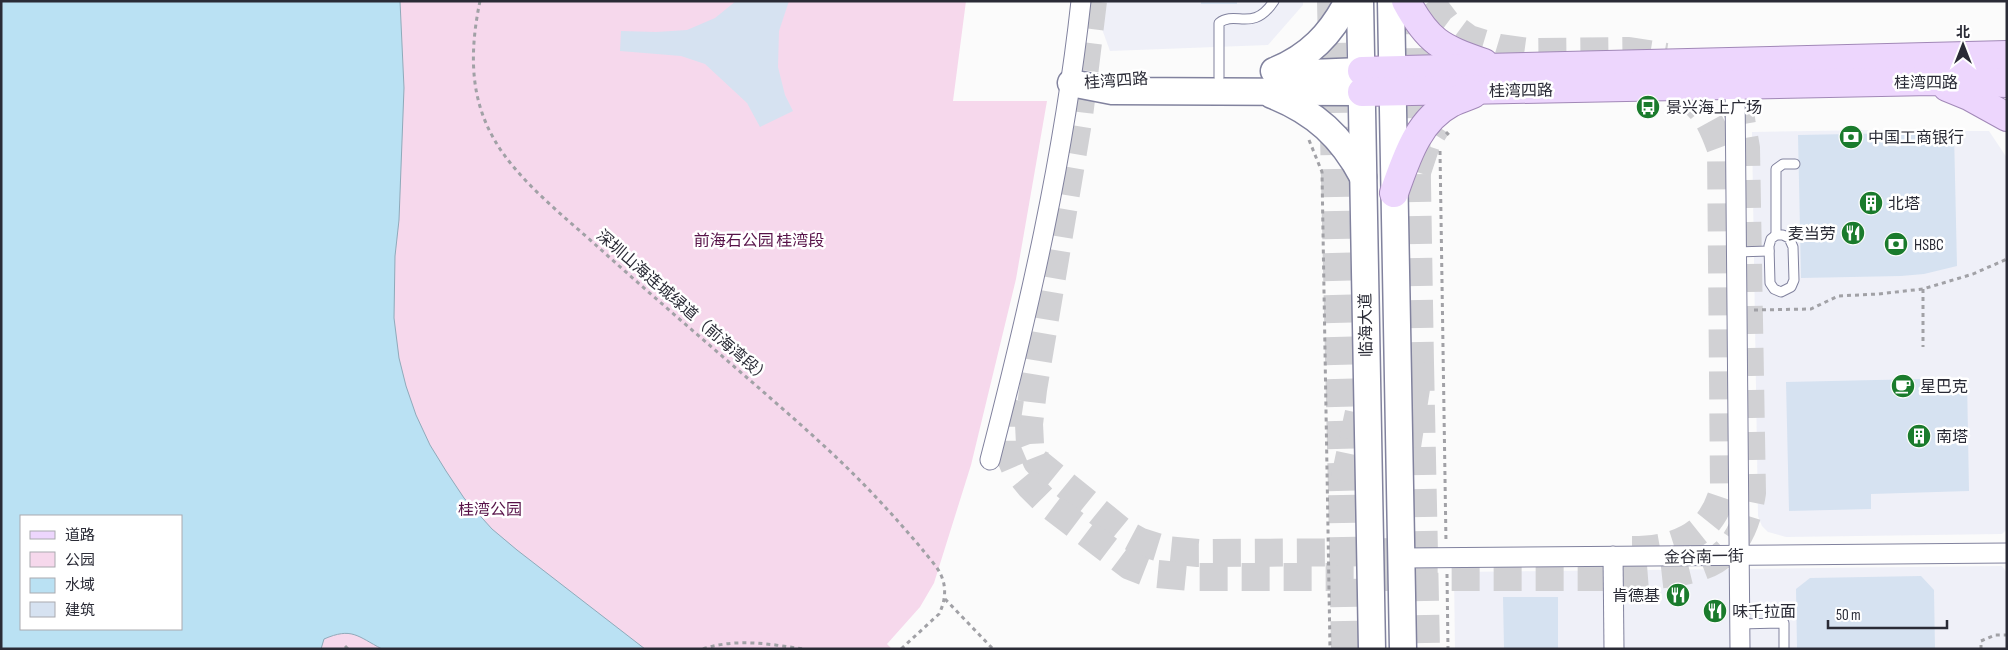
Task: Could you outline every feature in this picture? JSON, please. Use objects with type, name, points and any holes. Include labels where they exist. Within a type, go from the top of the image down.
[{"type":"main road","points":[[1348,1],[1338,21],[1316,45],[1263,83],[1308,111],[1325,126],[1354,159],[1363,177]]},
{"type":"main road","name":"临海大道","points":[[1360,1],[1372,649]]},
{"type":"main road","name":"临海大道","points":[[1391,1],[1403,649]]},
{"type":"main road","points":[[1394,193],[1411,146],[1434,115],[1450,103],[1473,94],[1498,79],[1431,39],[1417,23],[1406,1]]},
{"type":"main road","points":[[1978,55],[2007,42]]},
{"type":"main road","name":"桂湾四路","points":[[1071,84],[1112,91],[1263,83],[1498,79],[2007,55]]},
{"type":"main road","name":"桂湾四路","points":[[1071,84],[1110,77],[1219,77],[1263,83]]},
{"type":"main road","name":"桂湾四路","points":[[1498,79],[1735,86],[1932,81],[2007,83]]},
{"type":"main road","points":[[1932,81],[1969,96],[2007,117]]},
{"type":"street","points":[[990,460],[1023,331],[1053,188],[1071,84],[1081,1]]},
{"type":"street","points":[[1735,86],[1740,649]]},
{"type":"street","name":"金谷南一街","points":[[1402,558],[2007,553]]},
{"type":"street","points":[[1613,556],[1614,649]]},
{"type":"lane","points":[[1219,77],[1219,23],[1224,20],[1258,17],[1274,1]]},
{"type":"lane","points":[[1776,235],[1786,236],[1793,244],[1794,280],[1788,290],[1777,291],[1771,286],[1769,251],[1770,242],[1776,235],[1776,169],[1782,164],[1795,164]]},
{"type":"lane","points":[[1736,252],[1769,251]]},
{"type":"lane","points":[[1740,624],[1784,623],[1784,649]]},
{"type":"path","name":"深圳山海连城绿道（前海湾段）","points":[[480,1],[472,54],[473,76],[484,119],[494,140],[512,165],[567,219],[794,419],[860,480],[936,566],[944,583],[944,599]]},
{"type":"path","points":[[1308,141],[1317,157],[1322,172],[1330,649]]},
{"type":"path","points":[[1440,151],[1448,649]]},
{"type":"path","points":[[1737,311],[1811,309],[1838,296],[1923,289],[1973,274],[2007,259]]},
{"type":"path","points":[[1923,289],[1923,347]]},
{"type":"path","points":[[901,649],[939,614],[944,599],[993,649]]},
{"type":"path","points":[[1981,649],[1981,641],[1995,636],[2007,635]]},
{"type":"path","points":[[703,649],[722,644],[763,643],[803,649]]},
{"type":"path","points":[[722,644],[728,649]]},
{"type":"path","points":[[345,646],[348,649]]},
{"type":"shaded area","points":[[1103,1],[1303,1],[1303,5],[1268,45],[1110,51],[1102,29]]},
{"type":"shaded area","points":[[1942,129],[1943,131],[1989,131],[2007,158],[2007,529],[2002,534],[1786,537],[1768,532],[1762,526],[1758,516],[1752,132]]},
{"type":"shaded area","points":[[2002,566],[2007,573],[2007,649],[1455,649],[1454,572]]},
{"type":"green space","name":"前海石公园 桂湾段","points":[[400,1],[966,1],[953,101],[1047,101],[1016,279],[971,465],[934,583],[920,607],[887,644],[892,649],[321,649],[404,88]]},
{"type":"water","points":[[1,1],[400,1],[404,88],[399,220],[395,256],[394,318],[399,358],[416,415],[430,445],[464,498],[492,529],[645,649],[382,649],[348,633],[324,639],[321,649],[1,649]]},
{"type":"building","points":[[736,1],[789,1],[779,31],[778,67],[785,95],[793,111],[760,127],[747,103],[705,64],[681,56],[620,51],[621,31],[656,32],[687,30],[715,18]]},
{"type":"building","points":[[1201,1],[1237,1],[1237,4],[1201,4]]},
{"type":"building","name":"北塔","points":[[1954,132],[1957,266],[1924,274],[1901,276],[1801,278],[1798,135]]},
{"type":"building","points":[[1967,378],[1969,491],[1871,494],[1871,509],[1789,511],[1786,382]]},
{"type":"building","points":[[1921,576],[1934,590],[1935,649],[1797,649],[1796,589],[1810,578]]},
{"type":"building","points":[[1503,597],[1558,597],[1558,649],[1504,649]]},
{"type":"tunnel","points":[[1093,1],[1079,116],[1033,390],[1029,424],[1030,444],[1037,462],[1124,533],[1141,542],[1167,550],[1198,553],[1424,552]]},
{"type":"tunnel","points":[[1331,1],[1342,492]]},
{"type":"tunnel","points":[[1430,1],[1446,22],[1469,39],[1499,48],[1529,52],[1629,51],[1666,57]]},
{"type":"tunnel","points":[[1406,453],[1420,363],[1414,2]]},
{"type":"tunnel","points":[[1632,550],[1664,547],[1678,543],[1691,536],[1702,528],[1711,517],[1719,503],[1724,487],[1721,149],[1711,124],[1699,107],[1691,100],[1658,84]]},
{"type":"tunnel","points":[[1010,399],[1006,425],[1006,447],[1015,468],[1048,504],[1130,566],[1148,573],[1189,577],[1632,577],[1677,572],[1712,562],[1726,552],[1737,537],[1746,518],[1752,493],[1746,148],[1741,119],[1734,105]]},
{"type":"tunnel","points":[[1417,172],[1427,142],[1437,126]]},
{"type":"tunnel","points":[[1420,363],[1426,649]]},
{"type":"tunnel","points":[[1345,649],[1342,492],[1360,407]]},
{"type":"place","name":"景兴海上广场","points":[[1648,107]]},
{"type":"place","name":"中国工商银行","points":[[1851,137]]},
{"type":"place","name":"北塔","points":[[1871,203]]},
{"type":"place","name":"麦当劳","points":[[1853,233]]},
{"type":"place","name":"HSBC","points":[[1896,244]]},
{"type":"place","name":"星巴克","points":[[1903,386]]},
{"type":"place","name":"南塔","points":[[1919,436]]},
{"type":"place","name":"肯德基","points":[[1678,595]]},
{"type":"place","name":"味千拉面","points":[[1715,611]]},
{"type":"park label","name":"桂湾公园","points":[[490,509]]}]
